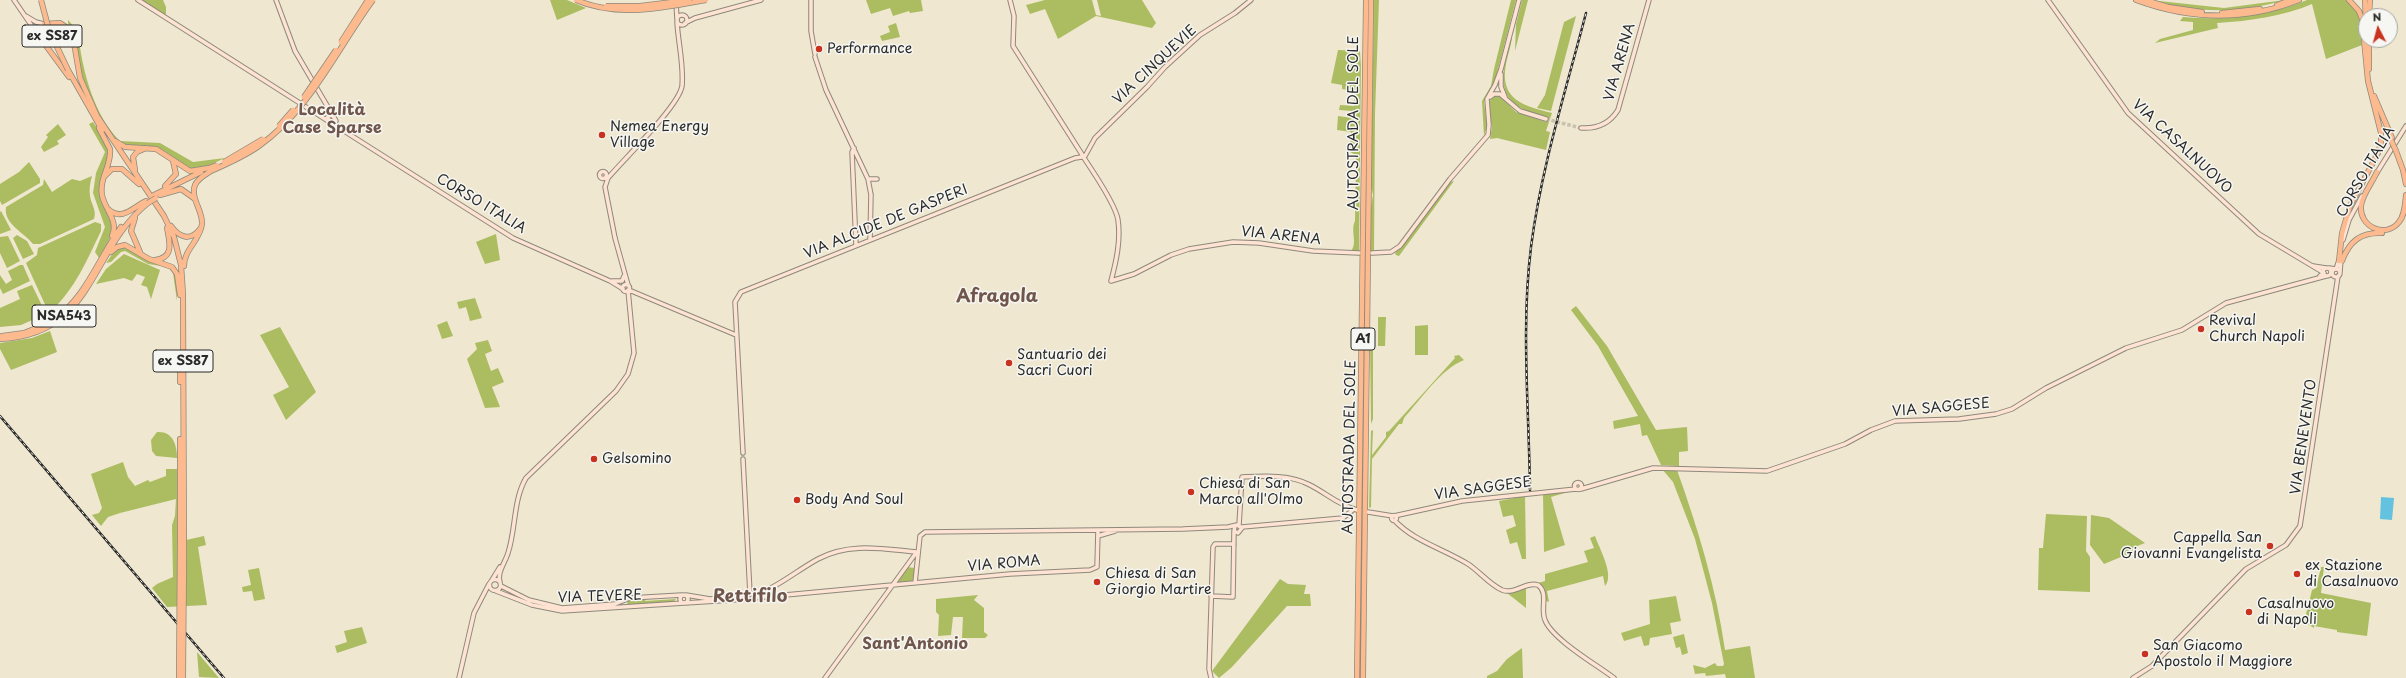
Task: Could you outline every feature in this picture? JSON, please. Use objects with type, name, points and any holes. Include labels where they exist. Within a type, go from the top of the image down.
[{"type":"highway","name":"ex SS87","points":[[41,0],[49,30],[68,70],[86,103],[140,184]]},
{"type":"highway","name":"NSA543","points":[[210,170],[257,144],[288,117],[304,96],[368,0]]},
{"type":"highway","name":"NSA543","points":[[0,339],[35,333],[60,319],[87,290],[103,260],[106,251],[124,223],[147,202],[259,146],[290,119],[312,92],[373,0]]},
{"type":"highway","points":[[576,0],[596,7],[637,10],[706,0]]},
{"type":"highway","points":[[581,0],[593,4],[611,6],[640,6],[689,0]]},
{"type":"highway","name":"AUTOSTRADA DEL SOLE","points":[[1357,678],[1366,22],[1365,0]]},
{"type":"highway","name":"AUTOSTRADA DEL SOLE","points":[[1363,678],[1372,0]]},
{"type":"highway","points":[[2136,0],[2168,10],[2206,16],[2252,14],[2287,2],[2304,0]]},
{"type":"highway","points":[[2145,0],[2181,10],[2216,13],[2252,10],[2299,0]]},
{"type":"highway","points":[[2340,261],[2342,233],[2350,206],[2378,153],[2381,144],[2381,133],[2367,72],[2362,19],[2356,6],[2349,0]]},
{"type":"highway","points":[[44,24],[60,23],[72,31],[80,78],[110,149],[110,159],[102,180],[102,194],[115,228],[106,251]]},
{"type":"highway","points":[[36,32],[86,103]]},
{"type":"highway","points":[[2367,48],[2367,72]]},
{"type":"highway","points":[[2368,48],[2369,72],[2373,91],[2392,139]]},
{"type":"highway","points":[[2372,96],[2406,170]]},
{"type":"highway","name":"ex SS87","points":[[95,116],[140,184],[164,216],[178,248],[183,289],[183,678]]},
{"type":"highway","points":[[105,130],[120,145],[151,147],[161,151],[190,171],[210,170]]},
{"type":"highway","points":[[151,147],[141,149],[133,157],[133,166],[140,184],[167,228],[176,253],[180,295],[182,549]]},
{"type":"highway","points":[[2397,150],[2404,170],[2406,184]]},
{"type":"highway","points":[[157,196],[174,179],[176,169],[172,159]]},
{"type":"highway","points":[[102,180],[109,171],[117,168],[126,172],[140,184]]},
{"type":"highway","points":[[183,289],[185,254],[198,237],[201,228],[201,216],[196,200],[196,184],[210,170]]},
{"type":"highway","points":[[2377,172],[2361,206],[2362,217],[2370,226],[2384,230],[2397,224],[2402,218],[2406,195]]},
{"type":"highway","points":[[157,196],[182,189],[189,192],[196,200]]},
{"type":"highway","name":"NSA543","points":[[0,336],[34,330],[57,317],[75,300],[122,231],[147,202]]},
{"type":"highway","points":[[107,208],[115,214],[123,214],[147,202]]},
{"type":"highway","points":[[141,253],[133,240],[131,226],[143,207]]},
{"type":"highway","points":[[2340,261],[2346,249],[2355,240],[2369,233],[2390,232],[2395,229],[2404,218],[2406,211]]},
{"type":"highway","points":[[164,216],[181,236],[193,236],[201,228]]},
{"type":"highway","points":[[153,260],[163,258],[169,253],[171,244],[167,228]]},
{"type":"highway","points":[[103,260],[114,249],[121,245],[128,246],[153,260],[168,264],[175,270],[180,295]]},
{"type":"highway","name":"ex SS87","points":[[179,678],[182,549]]},
{"type":"street","points":[[15,0],[36,32],[43,33],[46,29],[44,24],[36,22],[26,16]]},
{"type":"street","points":[[138,0],[323,117],[328,118],[333,116]]},
{"type":"street","name":"CORSO ITALIA","points":[[276,0],[295,51],[333,116],[334,122]]},
{"type":"street","points":[[606,187],[608,178],[674,104],[680,93],[682,78],[675,0]]},
{"type":"street","points":[[677,20],[680,25],[685,24],[695,18],[762,0]]},
{"type":"street","name":"VIA CINQUEVIE","points":[[1083,157],[1095,138],[1147,88],[1164,67],[1200,35],[1237,12],[1250,0]]},
{"type":"street","points":[[1372,253],[1391,252],[1400,246],[1450,179],[1485,140],[1490,129],[1486,103],[1501,68],[1519,0]]},
{"type":"street","name":"VIA ARENA","points":[[1581,128],[1592,128],[1605,123],[1618,110],[1649,0]]},
{"type":"street","name":"VIA CASALNUOVO","points":[[2048,0],[2128,113],[2259,234],[2326,275]]},
{"type":"street","points":[[810,1],[815,56],[826,90],[868,179],[871,194],[870,240]]},
{"type":"street","points":[[1011,2],[1014,16],[1013,46],[1083,157]]},
{"type":"street","points":[[676,8],[684,16],[685,24],[678,36]]},
{"type":"street","points":[[677,20],[679,16],[695,18]]},
{"type":"street","points":[[1501,68],[1502,87],[1512,106]]},
{"type":"street","points":[[1486,103],[1490,97],[1496,94],[1503,96],[1512,106],[1524,113],[1546,119]]},
{"type":"street","points":[[328,118],[329,111]]},
{"type":"street","name":"CORSO ITALIA","points":[[328,118],[342,129],[513,238],[615,284],[636,291],[736,335]]},
{"type":"street","name":"CORSO ITALIA","points":[[2341,254],[2349,220],[2406,126]]},
{"type":"street","points":[[855,149],[852,152],[856,245]]},
{"type":"street","name":"VIA ALCIDE DE GASPERI","points":[[751,596],[743,459],[739,456],[742,453],[735,302],[741,292],[1075,158],[1083,157]]},
{"type":"street","name":"VIA ARENA","points":[[1083,157],[1114,208],[1118,219],[1116,267],[1111,281],[1134,274],[1179,253],[1233,242],[1262,243],[1308,251],[1359,253]]},
{"type":"street","points":[[477,607],[485,594],[494,591],[500,584],[500,574],[510,548],[521,489],[526,478],[616,391],[632,365],[633,334],[624,276],[606,187],[600,174],[615,170]]},
{"type":"street","points":[[868,179],[877,179]]},
{"type":"street","name":"VIA BENEVENTO","points":[[2133,678],[2152,666],[2246,569],[2286,545],[2294,536],[2303,520],[2341,254]]},
{"type":"street","name":"VIA BENEVENTO","points":[[2338,276],[2332,273],[2340,261]]},
{"type":"street","points":[[2312,266],[2336,269],[2338,276],[2326,275]]},
{"type":"street","points":[[2326,275],[2328,268]]},
{"type":"street","points":[[2326,275],[2331,272],[2328,268]]},
{"type":"street","points":[[2316,269],[2317,278]]},
{"type":"street","name":"VIA SAGGESE","points":[[1395,518],[1400,514],[1462,500],[1576,489],[1653,468],[1767,471],[1845,444],[1871,430],[1895,421],[1959,419],[1996,414],[2012,409],[2046,388],[2126,348],[2182,330],[2226,303],[2326,275]]},
{"type":"street","points":[[610,281],[622,281],[624,276]]},
{"type":"street","points":[[1098,530],[1098,536],[1106,532],[1120,530],[1228,527],[1237,529],[1343,518],[1355,509],[1337,502],[1310,484],[1296,480],[1273,477],[1242,477],[1237,529],[1234,538],[1233,596],[1211,596]]},
{"type":"street","points":[[1576,484],[1581,487]]},
{"type":"street","points":[[1569,489],[1576,484]]},
{"type":"street","points":[[1576,484],[1576,489]]},
{"type":"street","points":[[1368,512],[1395,518],[1399,526],[1417,540],[1467,563],[1503,590],[1512,591],[1532,584],[1538,584],[1543,592],[1543,614],[1548,625],[1593,664],[1614,678]]},
{"type":"street","points":[[915,583],[917,552],[920,536],[930,532],[1098,530],[1106,532]]},
{"type":"street","name":"VIA ROMA","points":[[751,596],[765,598],[1010,574],[1096,568],[1098,536]]},
{"type":"street","points":[[1212,678],[1209,672],[1213,546],[1234,544]]},
{"type":"street","points":[[490,582],[495,580],[528,600],[562,608],[616,604],[627,599],[684,595],[710,599],[751,596],[761,593],[819,558],[844,550],[870,547],[917,552]]},
{"type":"street","points":[[825,678],[917,552]]},
{"type":"street","points":[[459,678],[477,607],[490,582],[504,561]]},
{"type":"street","points":[[909,562],[916,562]]},
{"type":"street","points":[[490,582],[494,591]]},
{"type":"street","name":"VIA TEVERE","points":[[494,591],[532,605],[562,611],[709,602],[751,596]]},
{"type":"street","points":[[761,593],[765,598]]},
{"type":"street","points":[[684,595],[688,599],[685,603],[680,600],[684,595]]},
{"type":"street","points":[[627,599],[625,604],[627,608]]},
{"type":"green space","points":[[142,0],[163,0],[166,7],[166,15]]},
{"type":"green space","points":[[550,0],[567,0],[586,8],[557,20]]},
{"type":"green space","points":[[866,0],[921,0],[923,11],[910,13],[909,11],[893,16],[890,8],[871,14]]},
{"type":"green space","points":[[1045,0],[1092,0],[1096,15],[1101,16],[1097,0],[1142,0],[1156,23],[1152,28],[1096,16],[1058,39],[1045,9],[1030,14],[1026,5]]},
{"type":"green space","points":[[1374,0],[1379,0],[1375,114],[1374,252],[1371,252],[1371,207],[1373,195],[1371,185]]},
{"type":"green space","points":[[1511,0],[1516,0],[1495,81],[1484,102],[1487,126],[1484,136],[1482,101],[1491,86]]},
{"type":"green space","points":[[1522,0],[1528,0],[1515,51],[1516,24]]},
{"type":"green space","points":[[2150,0],[2224,8],[2285,0],[2251,8],[2217,10],[2184,7]]},
{"type":"green space","points":[[2307,0],[2347,0],[2358,13],[2358,47],[2326,59],[2312,4],[2290,12],[2266,17],[2217,23],[2218,28],[2155,43],[2160,39],[2193,30],[2193,22],[2180,21],[2183,17],[2230,18],[2277,10]]},
{"type":"green space","points":[[1576,16],[1551,111],[1537,108],[1545,95],[1564,22]]},
{"type":"green space","points":[[68,20],[78,31],[82,40],[79,40],[87,80],[97,107],[111,131],[120,141],[160,143],[193,162],[225,158],[200,169],[193,169],[187,168],[169,154],[158,148],[149,146],[130,147],[119,143],[114,138],[93,104],[82,75],[75,39]]},
{"type":"green space","points":[[896,23],[900,37],[882,41],[880,36],[890,32],[888,26]]},
{"type":"green space","points":[[1512,34],[1506,64],[1506,86],[1510,93],[1523,104],[1552,113],[1546,131],[1550,132],[1546,150],[1497,138],[1490,139],[1492,127],[1488,103],[1495,95],[1499,95],[1516,112],[1546,122],[1548,117],[1524,110],[1512,102],[1507,94],[1503,75]]},
{"type":"green space","points":[[1338,50],[1360,51],[1359,252],[1351,251],[1354,244],[1353,229],[1355,221],[1356,155],[1350,152],[1351,132],[1337,130],[1338,116],[1352,118],[1353,111],[1339,110],[1340,105],[1354,106],[1355,91],[1342,89],[1342,85],[1331,83]]},
{"type":"green space","points":[[93,122],[104,138],[109,153],[101,181],[100,193],[102,201],[111,217],[113,226],[109,240],[99,258],[95,252],[105,227],[93,193],[96,173],[105,152],[89,124]]},
{"type":"green space","points":[[58,124],[66,135],[57,141],[59,144],[44,152],[41,147],[48,137],[46,135]]},
{"type":"green space","points":[[29,162],[40,179],[40,183],[2,205],[0,201],[0,184],[19,172]]},
{"type":"green space","points":[[92,176],[90,193],[95,216],[94,219],[40,244],[33,244],[15,228],[8,218],[6,207],[43,185],[44,179],[52,192],[72,179],[80,181]]},
{"type":"green space","points":[[1454,181],[1399,256],[1396,255],[1395,253],[1451,182]]},
{"type":"green space","points":[[1,211],[11,230],[0,234],[0,212]]},
{"type":"green space","points":[[95,222],[101,224],[101,231],[74,284],[51,311],[48,311],[26,263],[37,255],[38,248]]},
{"type":"green space","points":[[496,234],[500,260],[485,264],[476,242]]},
{"type":"green space","points":[[17,235],[27,241],[34,254],[23,259],[13,238]]},
{"type":"green space","points":[[8,236],[20,261],[7,268],[0,253],[0,237]]},
{"type":"green space","points":[[123,247],[171,268],[177,279],[177,301],[173,273],[168,267],[148,264],[125,251],[121,252],[111,262],[106,263],[116,249]]},
{"type":"green space","points":[[124,254],[160,270],[151,299],[147,287],[141,285],[145,277],[137,274],[132,281],[124,278],[96,284],[106,269]]},
{"type":"green space","points":[[23,265],[30,281],[3,294],[0,288],[0,275],[6,284],[12,280],[8,271]]},
{"type":"green space","points":[[32,285],[46,314],[21,325],[0,327],[0,308],[20,299],[17,291]]},
{"type":"green space","points":[[475,298],[482,318],[470,321],[466,307],[459,309],[457,302]]},
{"type":"green space","points":[[1576,306],[1607,346],[1656,430],[1687,427],[1688,451],[1679,452],[1679,466],[1661,465],[1647,435],[1642,436],[1640,424],[1614,429],[1613,421],[1638,416],[1598,346],[1571,310]]},
{"type":"green space","points":[[1378,317],[1386,317],[1385,346],[1378,346]]},
{"type":"green space","points":[[447,321],[453,336],[442,339],[437,325]]},
{"type":"green space","points":[[1428,325],[1428,355],[1415,355],[1415,326]]},
{"type":"green space","points":[[280,327],[316,392],[286,420],[273,395],[289,387],[260,335]]},
{"type":"green space","points":[[50,331],[57,352],[11,370],[0,349],[0,343],[32,338]]},
{"type":"green space","points":[[1370,338],[1373,338],[1373,419],[1371,424]]},
{"type":"green space","points":[[488,340],[492,351],[485,354],[491,371],[498,368],[504,382],[492,387],[500,407],[485,408],[467,359],[477,349],[475,343]]},
{"type":"green space","points":[[1459,355],[1464,360],[1447,370],[1439,377],[1404,418],[1402,424],[1399,424],[1372,459],[1371,507],[1369,508],[1371,431],[1373,430],[1372,455],[1386,437],[1386,432],[1389,431],[1455,358],[1454,356]]},
{"type":"green space","points":[[157,432],[162,432],[170,436],[175,444],[177,458],[156,456],[152,451],[151,440]]},
{"type":"green space","points":[[123,462],[128,477],[135,486],[148,480],[150,482],[166,476],[166,469],[177,469],[178,490],[186,540],[204,536],[206,545],[198,547],[207,605],[167,607],[152,588],[157,584],[173,577],[172,525],[175,516],[176,499],[108,517],[101,526],[92,515],[99,513],[102,508],[91,474]]},
{"type":"green space","points":[[1662,469],[1677,470],[1685,492],[1699,536],[1717,604],[1725,650],[1750,646],[1755,678],[1726,678],[1725,674],[1706,676],[1705,673],[1695,674],[1693,665],[1705,668],[1715,663],[1717,666],[1723,666],[1724,664],[1712,603],[1695,539],[1673,482]]},
{"type":"green space","points":[[1575,490],[1551,497],[1565,545],[1544,552],[1543,494]]},
{"type":"green space","points":[[1525,496],[1526,559],[1522,559],[1517,542],[1510,544],[1506,530],[1516,526],[1513,515],[1503,517],[1499,501]]},
{"type":"green space","points":[[2046,514],[2087,516],[2086,551],[2090,557],[2090,592],[2038,590],[2039,548],[2043,548]]},
{"type":"green space","points":[[2091,515],[2109,518],[2145,543],[2132,548],[2133,552],[2104,564],[2090,545]]},
{"type":"green space","points":[[1595,536],[1603,554],[1607,569],[1608,581],[1605,586],[1603,576],[1547,591],[1549,602],[1546,601],[1544,589],[1538,583],[1545,581],[1545,574],[1588,562],[1584,551],[1594,548],[1590,538]]},
{"type":"green space","points":[[907,567],[915,568],[913,582],[896,584]]},
{"type":"green space","points":[[2321,567],[2324,567],[2321,593],[2371,603],[2367,636],[2337,632],[2337,630],[2314,626],[2314,628],[2304,622],[2312,590],[2316,588]]},
{"type":"green space","points":[[259,568],[265,599],[254,601],[252,591],[243,592],[242,587],[251,585],[248,570]]},
{"type":"green space","points":[[1280,579],[1288,584],[1306,585],[1304,594],[1310,594],[1311,606],[1287,606],[1232,667],[1219,678],[1212,671]]},
{"type":"green space","points":[[1526,588],[1526,608],[1507,593]]},
{"type":"green space","points":[[978,595],[974,600],[984,608],[984,632],[988,635],[985,638],[962,638],[963,617],[953,617],[951,635],[938,636],[939,615],[936,612],[936,599]]},
{"type":"green space","points":[[1676,596],[1681,621],[1670,623],[1672,634],[1650,638],[1649,645],[1644,646],[1641,636],[1624,641],[1621,633],[1650,624],[1649,600]]},
{"type":"green space","points":[[646,599],[645,601],[676,599],[673,602],[628,605],[627,603],[628,601]]},
{"type":"green space","points":[[362,627],[367,643],[337,653],[335,646],[347,642],[344,631]]},
{"type":"green space","points":[[1684,634],[1688,653],[1682,655],[1680,647],[1676,648],[1673,637]]},
{"type":"green space","points":[[1522,648],[1523,678],[1487,678],[1487,676],[1497,671],[1507,659]]},
{"type":"green space","points":[[197,652],[219,678],[199,677]]},
{"type":"water","points":[[2381,497],[2394,498],[2392,520],[2380,519]]},
{"type":"tunnel","points":[[1546,119],[1581,128]]},
{"type":"railway","points":[[1530,490],[1526,368],[1526,307],[1531,247],[1541,188],[1562,100],[1586,13]]},
{"type":"railway","points":[[0,416],[224,678]]},
{"type":"place","name":"Performance","points":[[819,49]]},
{"type":"place","name":"Nemea Energy Village","points":[[602,135]]},
{"type":"place","name":"Revival Church Napoli","points":[[2201,329]]},
{"type":"place","name":"Santuario dei Sacri Cuori","points":[[1009,363]]},
{"type":"place","name":"Gelsomino","points":[[594,459]]},
{"type":"place","name":"Chiesa di San Marco all'Olmo","points":[[1191,492]]},
{"type":"place","name":"Body And Soul","points":[[797,500]]},
{"type":"place","name":"Cappella San Giovanni Evangelista","points":[[2270,546]]},
{"type":"place","name":"ex Stazione di Casalnuovo","points":[[2297,574]]},
{"type":"place","name":"Chiesa di San Giorgio Martire","points":[[1097,582]]},
{"type":"place","name":"Casalnuovo di Napoli","points":[[2249,612]]},
{"type":"place","name":"San Giacomo Apostolo il Maggiore","points":[[2145,654]]},
{"type":"district","name":"Località Case Sparse","points":[[332,120]]},
{"type":"district","name":"Afragola","points":[[997,297]]},
{"type":"district","name":"Rettifilo","points":[[750,597]]},
{"type":"district","name":"Sant'Antonio","points":[[915,645]]}]
